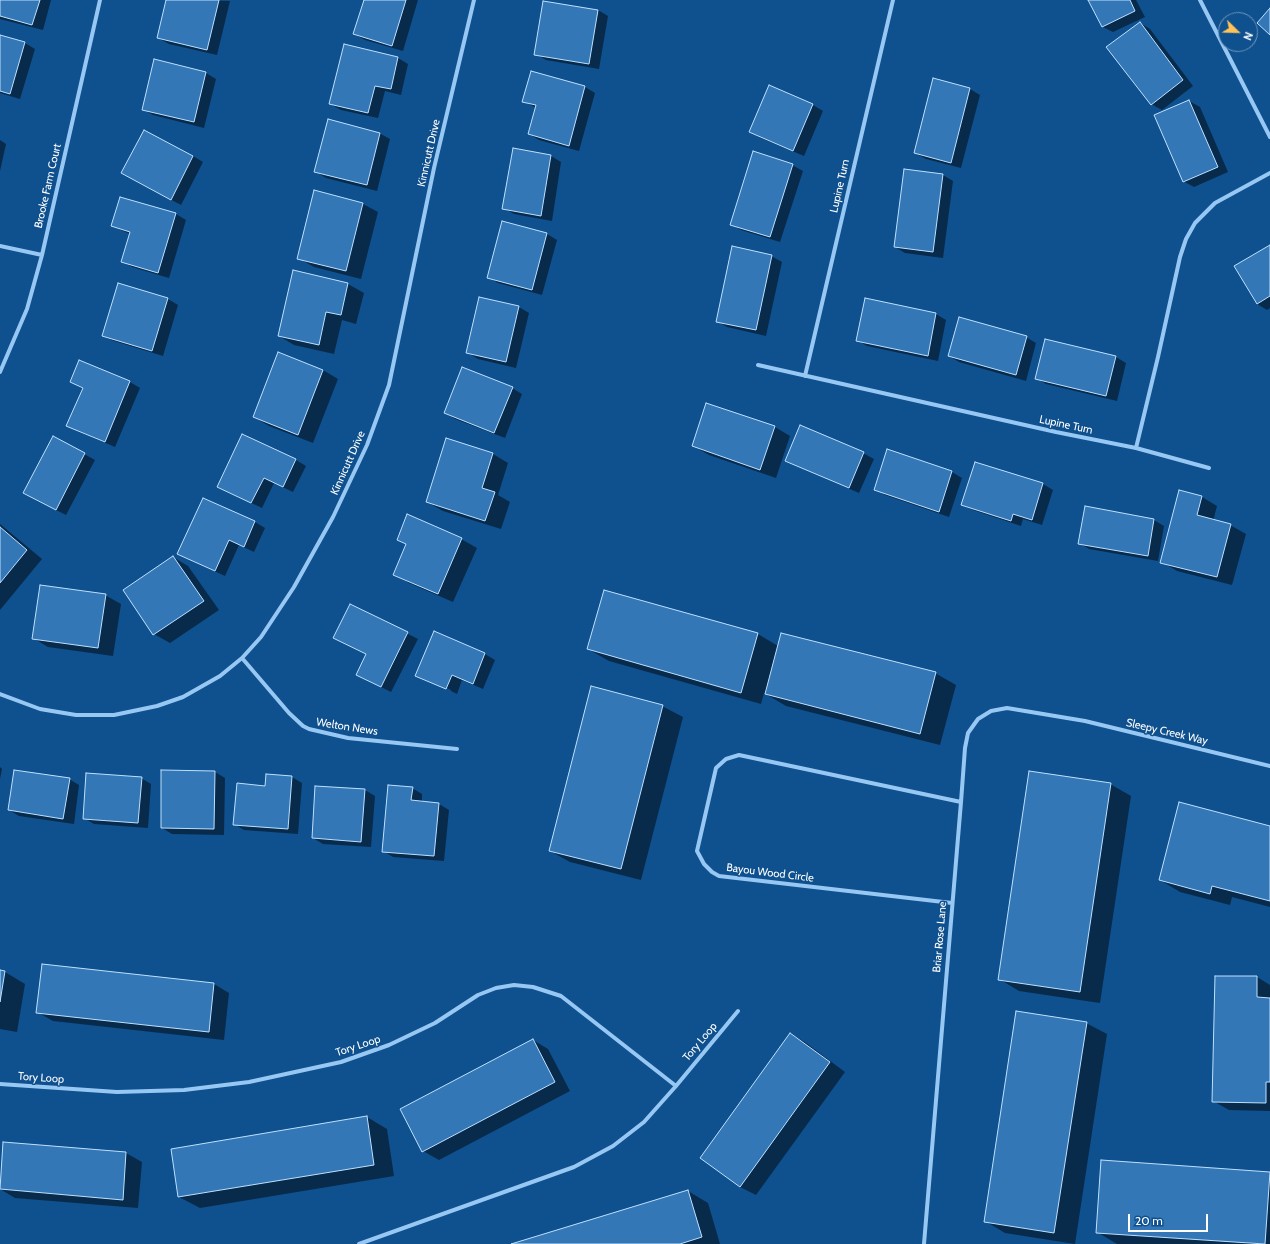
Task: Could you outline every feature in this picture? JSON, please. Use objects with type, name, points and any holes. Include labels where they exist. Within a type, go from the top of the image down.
[{"type":"street","name":"Brooke Farm Court","points":[[0,372],[27,309],[42,254],[100,0]]},
{"type":"street","name":"Kinnicutt Drive","points":[[0,694],[40,709],[76,715],[114,715],[157,706],[184,697],[220,676],[242,658],[261,637],[291,592],[333,517],[367,445],[389,385],[434,168],[474,0]]},
{"type":"street","name":"Lupine Turn","points":[[805,376],[893,0]]},
{"type":"street","points":[[1200,0],[1270,137]]},
{"type":"street","points":[[1136,448],[1180,257],[1186,239],[1195,223],[1215,203],[1270,173]]},
{"type":"street","points":[[0,246],[42,254]]},
{"type":"street","name":"Lupine Turn","points":[[758,366],[1056,432],[1136,448],[1209,468]]},
{"type":"street","name":"Welton News","points":[[242,658],[289,713],[303,726],[309,729],[348,738],[457,749]]},
{"type":"street","name":"Briar Rose Lane","points":[[924,1244],[961,802],[964,748],[968,732],[978,719],[991,711],[1007,708],[1060,717]]},
{"type":"street","name":"Sleepy Creek Way","points":[[1060,717],[1085,721],[1270,766]]},
{"type":"street","name":"Bayou Wood Circle","points":[[952,903],[720,876],[712,872],[704,864],[697,851],[716,768],[726,759],[738,755],[961,802]]},
{"type":"street","name":"Tory Loop","points":[[0,1084],[118,1092],[184,1090],[249,1082],[341,1062],[389,1046],[435,1023],[478,995],[496,988],[514,985],[533,987],[561,996],[676,1086]]},
{"type":"street","name":"Tory Loop","points":[[359,1244],[574,1166],[613,1146],[644,1122],[738,1011]]},
{"type":"building","points":[[0,0],[40,0],[32,25],[0,16]]},
{"type":"building","points":[[166,0],[219,0],[207,50],[157,38]]},
{"type":"building","points":[[364,0],[406,0],[392,46],[353,34]]},
{"type":"building","points":[[1088,0],[1130,0],[1135,11],[1102,27]]},
{"type":"building","points":[[543,1],[598,10],[589,64],[534,55]]},
{"type":"building","points":[[1270,8],[1270,35],[1258,24],[1258,22]]},
{"type":"building","points":[[1140,22],[1183,80],[1151,105],[1106,47]]},
{"type":"building","points":[[0,35],[25,42],[10,94],[0,91]]},
{"type":"building","points":[[344,44],[398,57],[391,89],[375,86],[368,113],[329,104]]},
{"type":"building","points":[[154,59],[206,72],[194,122],[142,110]]},
{"type":"building","points":[[531,71],[585,86],[569,146],[528,134],[536,105],[522,102]]},
{"type":"building","points":[[933,78],[970,88],[951,163],[914,153]]},
{"type":"building","points":[[769,85],[813,104],[793,151],[749,132]]},
{"type":"building","points":[[1189,100],[1218,167],[1183,182],[1154,115]]},
{"type":"building","points":[[328,119],[380,133],[367,185],[314,172]]},
{"type":"building","points":[[144,130],[193,156],[171,200],[121,173]]},
{"type":"building","points":[[513,148],[551,155],[541,216],[502,209]]},
{"type":"building","points":[[753,151],[793,164],[770,237],[730,225]]},
{"type":"building","points":[[904,169],[943,174],[933,252],[894,247]]},
{"type":"building","points":[[314,190],[363,203],[346,271],[297,259]]},
{"type":"building","points":[[120,197],[176,213],[158,273],[121,262],[130,232],[111,226]]},
{"type":"building","points":[[502,221],[547,233],[532,290],[487,278]]},
{"type":"building","points":[[1270,245],[1270,296],[1257,304],[1234,266]]},
{"type":"building","points":[[732,246],[772,255],[756,330],[716,322]]},
{"type":"building","points":[[293,270],[348,283],[341,315],[326,312],[319,345],[278,336]]},
{"type":"building","points":[[118,283],[168,298],[152,351],[102,336]]},
{"type":"building","points":[[479,297],[519,306],[506,362],[466,353]]},
{"type":"building","points":[[865,298],[936,313],[928,356],[856,341]]},
{"type":"building","points":[[959,317],[1027,336],[1016,375],[948,356]]},
{"type":"building","points":[[1045,339],[1116,356],[1106,396],[1035,379]]},
{"type":"building","points":[[278,352],[323,370],[298,435],[253,417]]},
{"type":"building","points":[[79,360],[130,381],[105,442],[66,426],[83,388],[70,382]]},
{"type":"building","points":[[462,367],[513,387],[494,433],[444,413]]},
{"type":"building","points":[[706,403],[775,426],[760,470],[692,446]]},
{"type":"building","points":[[800,425],[864,452],[849,488],[785,461]]},
{"type":"building","points":[[242,434],[296,459],[283,487],[264,478],[251,503],[217,487]]},
{"type":"building","points":[[53,436],[85,453],[56,510],[23,493]]},
{"type":"building","points":[[446,438],[493,453],[482,488],[495,492],[485,521],[426,502]]},
{"type":"building","points":[[887,449],[952,471],[939,512],[874,490]]},
{"type":"building","points":[[975,462],[1043,483],[1032,520],[1013,514],[1011,521],[961,505]]},
{"type":"building","points":[[1179,490],[1202,496],[1197,515],[1231,524],[1217,577],[1160,563]]},
{"type":"building","points":[[203,498],[255,521],[244,547],[229,540],[215,571],[177,554]]},
{"type":"building","points":[[1085,506],[1154,519],[1148,556],[1078,544]]},
{"type":"building","points":[[407,514],[462,538],[438,594],[393,575],[406,544],[397,540]]},
{"type":"building","points":[[0,527],[27,550],[0,583]]},
{"type":"building","points":[[173,556],[204,601],[153,635],[123,590]]},
{"type":"building","points":[[40,585],[106,594],[98,648],[32,639]]},
{"type":"building","points":[[604,590],[758,633],[741,693],[587,649]]},
{"type":"building","points":[[350,604],[408,632],[381,687],[356,675],[366,654],[333,638]]},
{"type":"building","points":[[434,631],[485,653],[473,684],[452,675],[446,689],[415,676]]},
{"type":"building","points":[[781,633],[936,672],[920,734],[765,694]]},
{"type":"building","points":[[591,686],[663,705],[621,869],[549,851]]},
{"type":"building","points":[[14,770],[70,778],[63,819],[8,810]]},
{"type":"building","points":[[161,770],[215,771],[214,829],[161,828]]},
{"type":"building","points":[[1029,771],[1111,783],[1080,992],[998,980]]},
{"type":"building","points":[[86,773],[142,777],[138,823],[83,819]]},
{"type":"building","points":[[266,774],[292,776],[288,829],[233,825],[237,783],[265,786]]},
{"type":"building","points":[[388,785],[413,787],[411,800],[439,803],[434,856],[382,852]]},
{"type":"building","points":[[315,786],[365,789],[361,842],[312,838]]},
{"type":"building","points":[[1179,802],[1270,826],[1270,901],[1212,886],[1210,894],[1159,880]]},
{"type":"building","points":[[42,964],[214,983],[209,1032],[36,1013]]},
{"type":"building","points":[[0,970],[5,971],[0,1002]]},
{"type":"building","points":[[1215,976],[1257,976],[1257,997],[1270,998],[1270,1082],[1266,1082],[1266,1103],[1212,1102]]},
{"type":"building","points":[[1016,1011],[1087,1022],[1054,1233],[984,1222]]},
{"type":"building","points":[[790,1033],[830,1062],[740,1187],[700,1158]]},
{"type":"building","points":[[533,1039],[555,1082],[422,1152],[400,1109]]},
{"type":"building","points":[[367,1116],[374,1165],[178,1197],[171,1149]]},
{"type":"building","points":[[3,1142],[126,1152],[123,1200],[0,1189]]},
{"type":"building","points":[[1101,1160],[1270,1172],[1265,1244],[1096,1233]]},
{"type":"building","points":[[688,1190],[702,1237],[680,1244],[511,1244]]}]
